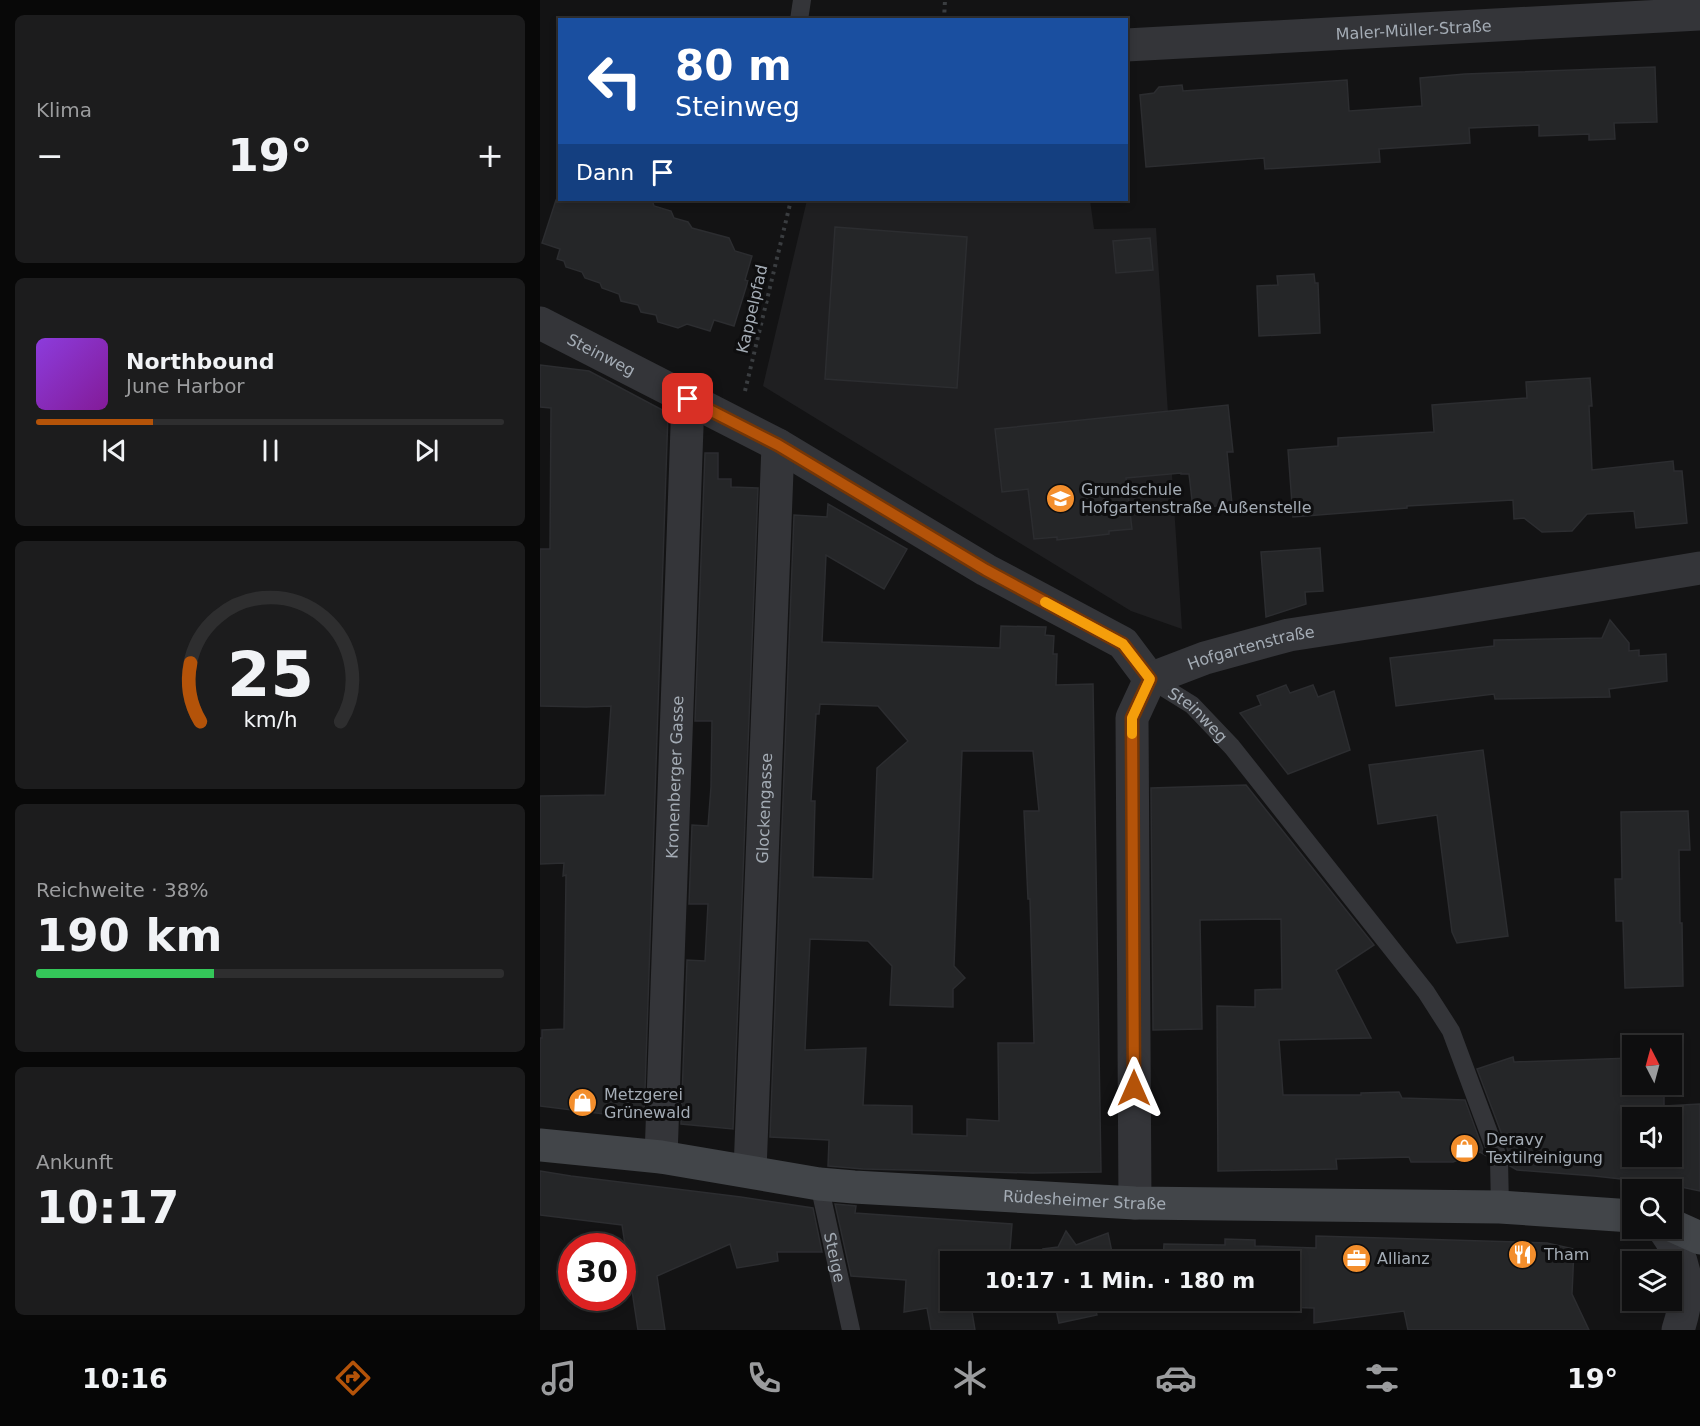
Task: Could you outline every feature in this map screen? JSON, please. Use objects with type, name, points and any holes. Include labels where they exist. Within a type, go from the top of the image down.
[{"type":"street","name":"Maler-Müller-Straße","points":[[1128,45],[1700,14]]},
{"type":"street","name":"Steinweg","points":[[540,323],[778,445],[986,570],[1123,644],[1150,679]]},
{"type":"street","name":"Kronenberger Gasse","points":[[661,1157],[688,399]]},
{"type":"street","name":"Glockengasse","points":[[750,1171],[778,445]]},
{"type":"street","name":"Hofgartenstraße","points":[[1150,679],[1205,658],[1289,635],[1700,568]]},
{"type":"street","points":[[1135,1203],[1132,718],[1150,679]]},
{"type":"street","name":"Rüdesheimer Straße","points":[[540,1144],[661,1157],[819,1184],[1135,1203],[1500,1207],[1622,1215]]},
{"type":"street","points":[[1682,1219],[1700,1220]]},
{"type":"street","points":[[1682,1230],[1700,1238]]},
{"type":"street","points":[[1671,1239],[1682,1265],[1686,1292],[1684,1314],[1678,1330]]},
{"type":"lane","points":[[799,18],[802,0]]},
{"type":"lane","name":"Steinweg","points":[[1150,679],[1192,705],[1232,747],[1426,992],[1451,1031],[1499,1160],[1500,1207]]},
{"type":"lane","name":"Steige","points":[[819,1184],[851,1330]]},
{"type":"path","points":[[944,18],[945,0]]},
{"type":"path","name":"Kappelpfad","points":[[737,424],[791,201]]},
{"type":"shaded area","name":"Grundschule Hofgartenstraße Außenstelle","points":[[807,201],[1090,201],[1094,229],[1156,228],[1182,629],[1131,611],[763,386]]},
{"type":"building","points":[[1655,67],[1657,122],[1614,123],[1615,139],[1589,140],[1589,134],[1539,136],[1539,125],[1469,128],[1470,143],[1379,149],[1380,162],[1265,169],[1264,158],[1146,167],[1140,95],[1154,93],[1159,87],[1182,85],[1183,91],[1347,80],[1349,111],[1422,106],[1420,78],[1465,74]]},
{"type":"building","points":[[556,200],[652,201],[654,206],[671,211],[674,218],[688,222],[692,228],[729,238],[735,251],[752,256],[745,280],[748,281],[734,326],[714,320],[710,331],[687,324],[678,328],[658,322],[656,315],[641,312],[638,305],[621,301],[619,294],[602,288],[600,283],[585,278],[582,272],[566,267],[564,261],[557,259],[560,249],[542,243]]},
{"type":"building","points":[[835,227],[967,237],[957,388],[825,379]]},
{"type":"building","points":[[1150,238],[1153,270],[1116,273],[1113,241]]},
{"type":"building","points":[[1314,274],[1315,283],[1318,283],[1320,333],[1259,336],[1257,286],[1278,285],[1277,276]]},
{"type":"building","points":[[540,365],[589,371],[668,413],[644,1119],[540,1106],[542,1030],[564,1029],[566,875],[563,876],[564,863],[540,864],[540,796],[605,795],[611,706],[540,706],[540,549],[550,549],[551,408],[540,407]]},
{"type":"building","points":[[1590,378],[1592,470],[1673,461],[1674,471],[1682,471],[1687,523],[1636,528],[1634,511],[1587,514],[1572,531],[1542,532],[1524,518],[1514,519],[1513,500],[1407,506],[1407,508],[1293,517],[1288,450],[1338,446],[1338,438],[1434,432],[1432,405],[1527,398],[1526,382]]},
{"type":"building","points":[[1228,405],[1233,452],[1227,452],[1232,504],[1193,509],[1189,474],[1126,478],[1132,529],[1057,540],[1057,537],[1034,539],[1028,489],[1002,492],[995,429]]},
{"type":"building","points":[[705,453],[718,453],[718,479],[731,479],[731,487],[758,488],[733,1129],[681,1124],[687,960],[705,961],[708,904],[689,904],[692,825],[708,826],[711,787],[712,721],[695,721]]},
{"type":"building","points":[[828,504],[907,549],[884,589],[826,555],[822,642],[1000,648],[1001,626],[1046,627],[1045,635],[1054,636],[1053,654],[1057,654],[1056,685],[1093,684],[1101,1172],[1032,1173],[828,1166],[829,1140],[770,1137],[794,515],[827,517]],"holes":[[[820,704],[878,706],[908,741],[877,768],[873,879],[813,877],[815,801],[811,801],[816,714],[819,714]],[[962,751],[1033,751],[1039,811],[1024,811],[1028,899],[1030,899],[1034,1043],[998,1043],[999,1121],[967,1119],[967,1136],[912,1134],[912,1106],[863,1105],[866,1048],[805,1050],[810,939],[868,941],[892,966],[890,1005],[953,1007],[953,989],[965,978],[954,966]]]},
{"type":"building","points":[[1320,548],[1323,591],[1305,592],[1306,604],[1266,617],[1261,552]]},
{"type":"building","points":[[1610,620],[1629,643],[1629,651],[1639,650],[1639,656],[1666,654],[1667,681],[1609,689],[1610,697],[1495,699],[1494,694],[1396,706],[1390,658],[1494,646],[1494,640],[1602,638]]},
{"type":"building","points":[[1286,685],[1290,693],[1313,685],[1318,697],[1334,691],[1350,750],[1288,774],[1240,713],[1261,705],[1257,696]]},
{"type":"building","points":[[1483,750],[1508,936],[1457,943],[1452,932],[1437,815],[1378,824],[1369,765]]},
{"type":"building","points":[[1246,785],[1374,945],[1336,970],[1371,1038],[1279,1040],[1283,1095],[1361,1095],[1361,1093],[1399,1092],[1402,1098],[1465,1100],[1485,1155],[1480,1152],[1453,1162],[1411,1162],[1409,1157],[1336,1159],[1337,1169],[1218,1171],[1217,1006],[1255,1007],[1255,990],[1282,989],[1281,919],[1200,920],[1202,1029],[1153,1030],[1151,788]]},
{"type":"building","points":[[1688,811],[1690,850],[1679,850],[1683,986],[1625,988],[1623,921],[1616,921],[1615,879],[1622,879],[1621,812]]},
{"type":"building","points":[[1513,1057],[1514,1062],[1622,1058],[1622,1095],[1664,1095],[1664,1106],[1700,1104],[1700,1191],[1682,1187],[1682,1179],[1622,1179],[1517,1170],[1510,1166],[1510,1156],[1477,1069]]},
{"type":"building","points":[[540,1171],[813,1208],[822,1252],[777,1252],[778,1261],[737,1268],[730,1244],[657,1276],[665,1330],[638,1330],[635,1311],[636,1233],[623,1233],[622,1225],[540,1215]]},
{"type":"building","points":[[835,1204],[856,1206],[855,1213],[1012,1224],[1010,1251],[940,1251],[940,1311],[972,1311],[975,1330],[931,1330],[927,1308],[904,1312],[906,1280],[851,1276]]},
{"type":"building","points":[[1066,1231],[1076,1245],[1108,1233],[1112,1251],[1043,1251],[1043,1249],[1058,1247]]},
{"type":"building","points":[[1316,1236],[1547,1243],[1574,1249],[1572,1294],[1589,1330],[1408,1330],[1404,1311],[1314,1323],[1314,1308],[1300,1308],[1300,1251],[1164,1251],[1164,1244],[1225,1245],[1225,1239],[1255,1240],[1255,1246],[1316,1248]]},
{"type":"building","points":[[1056,1311],[1096,1311],[1097,1315],[1059,1323]]},
{"type":"slow traffic","points":[[1045,602],[1123,644],[1150,679],[1132,718],[1132,734]]},
{"type":"place","name":"Grundschule Hofgartenstraße Außenstelle","points":[[1060,498]]},
{"type":"place","name":"Metzgerei Grünewald","points":[[583,1103]]},
{"type":"place","name":"Deravy Textilreinigung","points":[[1465,1148]]},
{"type":"place","name":"Tham","points":[[1523,1254]]},
{"type":"place","name":"Allianz","points":[[1356,1258]]},
{"type":"route","points":[[688,399],[778,445],[986,570],[1123,644],[1150,679],[1132,718],[1134,1088]]}]
